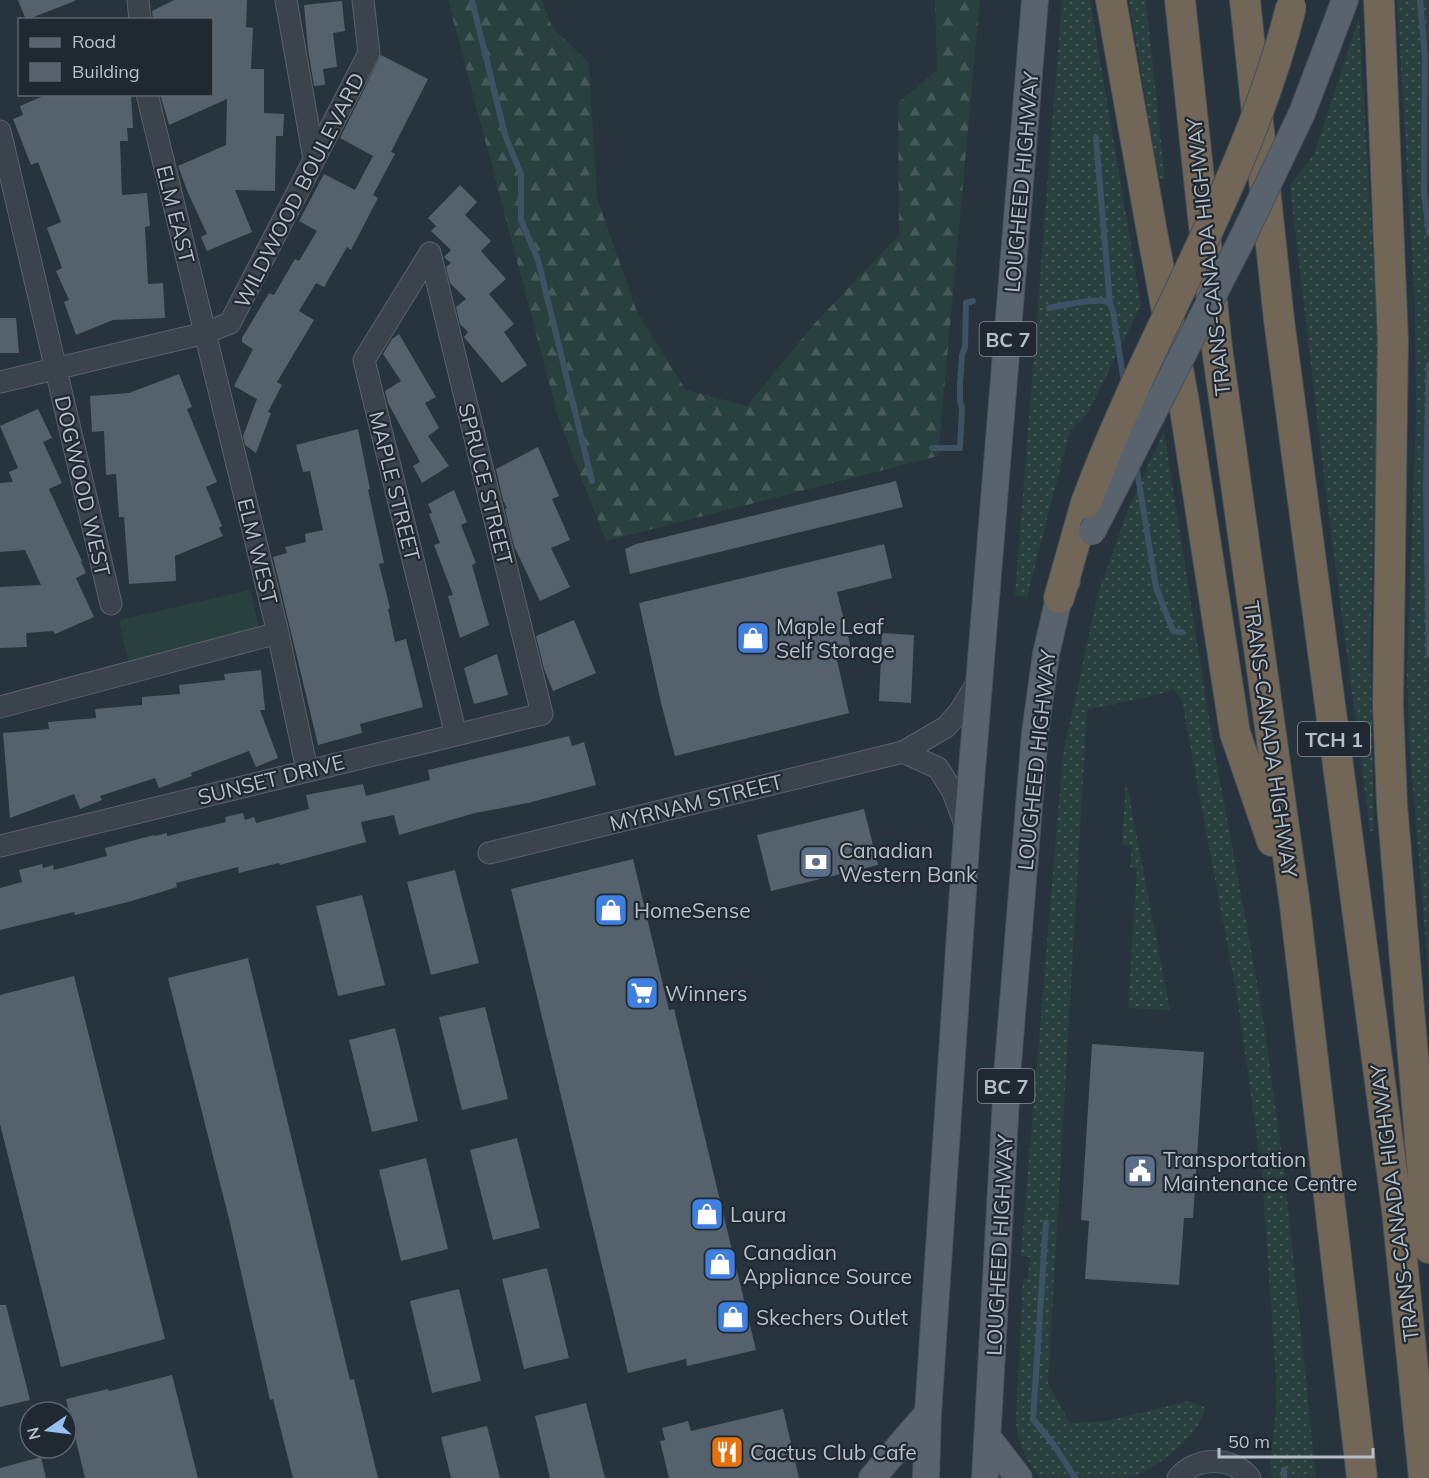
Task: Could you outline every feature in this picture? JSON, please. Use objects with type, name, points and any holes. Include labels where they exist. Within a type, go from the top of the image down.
[{"type":"highway","points":[[1111,0],[1149,220],[1183,396],[1234,733],[1295,906]]},
{"type":"highway","name":"TRANS-CANADA HIGHWAY","points":[[1180,0],[1217,348],[1295,906],[1362,1478]]},
{"type":"highway","name":"TRANS-CANADA HIGHWAY","points":[[1245,0],[1279,320],[1397,1210],[1424,1478]]},
{"type":"highway","points":[[1379,0],[1393,341],[1388,705],[1392,804],[1429,1248]]},
{"type":"highway","points":[[1059,598],[1086,503],[1102,461],[1262,106],[1292,4]]},
{"type":"main road","name":"LOUGHEED HIGHWAY","points":[[926,1478],[928,1413],[967,830],[1035,0]]},
{"type":"main road","name":"LOUGHEED HIGHWAY","points":[[986,1478],[1008,1063],[1034,745],[1046,654],[1059,598],[1243,237],[1302,113],[1345,0]]},
{"type":"main road","points":[[872,1478],[928,1413]]},
{"type":"main road","points":[[989,1439],[1019,1478]]},
{"type":"street","points":[[138,0],[140,18]]},
{"type":"street","points":[[286,0],[314,159]]},
{"type":"street","name":"WILDWOOD BOULEVARD","points":[[0,382],[205,333],[230,323],[369,53],[363,0]]},
{"type":"street","name":"ELM EAST","points":[[147,96],[205,333]]},
{"type":"street","name":"DOGWOOD WEST","points":[[0,131],[111,604]]},
{"type":"street","name":"SPRUCE STREET","points":[[430,253],[542,714]]},
{"type":"street","name":"MAPLE STREET","points":[[430,253],[364,360],[456,735]]},
{"type":"street","name":"ELM WEST","points":[[205,333],[278,633],[307,770]]},
{"type":"street","points":[[0,707],[278,633]]},
{"type":"street","name":"MYRNAM STREET","points":[[489,854],[903,752],[946,727],[960,711],[980,679]]},
{"type":"street","name":"SUNSET DRIVE","points":[[0,846],[542,714]]},
{"type":"street","points":[[903,752],[938,768],[953,792],[967,830]]},
{"type":"street","points":[[1178,1478],[1190,1467],[1201,1462],[1217,1461],[1232,1464],[1250,1478]]},
{"type":"green space","points":[[448,0],[542,0],[552,27],[589,63],[597,198],[637,312],[686,390],[747,406],[815,323],[899,235],[898,103],[937,70],[935,0],[980,0],[938,456],[606,541],[559,420]]},
{"type":"green space","points":[[1062,0],[1090,0],[1141,305],[1088,413],[1070,431],[1027,597],[1015,595]]},
{"type":"green space","points":[[1129,0],[1146,0],[1165,179],[1160,179],[1158,174]]},
{"type":"green space","points":[[1397,0],[1429,0],[1429,982],[1409,739],[1407,677],[1416,415],[1415,306]]},
{"type":"green space","points":[[1359,17],[1377,321],[1378,401],[1370,640],[1374,831],[1370,831],[1325,485],[1290,186],[1314,154]]},
{"type":"green space","points":[[1164,431],[1212,737],[1261,1004],[1284,1169],[1316,1478],[1272,1478],[1270,1465],[1276,1411],[1276,1378],[1262,1175],[1238,1002],[1182,701],[1173,689],[1087,710],[1048,1383],[1070,1423],[1107,1421],[1188,1401],[1204,1407],[1202,1417],[1196,1428],[1176,1450],[1151,1468],[1129,1478],[1040,1478],[1026,1458],[1017,1433],[1023,1279],[1028,1279],[1030,1257],[1021,1256],[1021,1253],[1063,754],[1097,597],[1128,509]]},
{"type":"green space","points":[[250,590],[261,634],[129,665],[119,620]]},
{"type":"green space","points":[[1126,780],[1170,1010],[1128,1008],[1137,868],[1130,867],[1132,846],[1122,845]]},
{"type":"building","points":[[18,0],[75,0],[31,18],[25,18]]},
{"type":"building","points":[[174,0],[247,0],[246,27],[253,28],[251,69],[264,69],[264,113],[284,114],[283,136],[276,136],[275,191],[235,190],[252,232],[207,251],[201,237],[207,234],[178,166],[226,145],[227,99],[169,125],[161,96],[213,96],[213,18],[153,18],[152,11]]},
{"type":"building","points":[[342,1],[345,31],[333,33],[337,67],[323,69],[325,85],[314,86],[304,5]]},
{"type":"building","points":[[381,55],[428,79],[391,152],[395,154],[373,195],[378,198],[351,250],[347,247],[324,287],[316,283],[299,311],[314,320],[277,382],[282,385],[268,412],[271,413],[256,453],[245,445],[243,436],[257,399],[234,386],[253,349],[242,342],[242,338],[269,293],[274,295],[295,259],[299,261],[317,231],[299,221],[324,174],[355,190],[373,156],[340,138]]},
{"type":"building","points":[[43,96],[131,96],[133,128],[127,128],[128,141],[120,141],[122,195],[147,193],[150,226],[145,227],[148,284],[163,283],[165,318],[113,320],[76,335],[64,302],[69,300],[56,271],[62,268],[47,228],[61,222],[38,162],[31,165],[13,119],[23,115],[20,106]]},
{"type":"building","points":[[460,185],[477,202],[465,215],[491,241],[481,251],[506,279],[489,294],[514,324],[504,332],[527,365],[502,383],[464,337],[468,332],[460,324],[456,307],[466,299],[450,283],[446,267],[451,263],[444,257],[451,250],[431,231],[436,226],[428,218]]},
{"type":"building","points":[[0,318],[16,318],[19,353],[0,353]]},
{"type":"building","points":[[399,334],[436,397],[425,403],[439,428],[428,436],[449,466],[422,483],[413,466],[420,462],[388,403],[385,391],[401,381],[383,354],[392,339]]},
{"type":"building","points":[[179,374],[192,407],[187,409],[217,482],[206,487],[222,526],[219,528],[223,536],[175,556],[176,581],[129,584],[124,517],[119,517],[116,474],[106,475],[104,431],[92,432],[90,396],[129,393]]},
{"type":"building","points":[[38,409],[52,438],[43,442],[62,483],[49,489],[82,561],[86,573],[76,578],[94,617],[55,634],[53,631],[26,633],[27,647],[0,648],[0,587],[41,585],[25,550],[0,552],[0,483],[13,482],[9,472],[18,468],[0,426]]},
{"type":"building","points":[[358,429],[370,489],[368,490],[384,563],[379,564],[390,608],[388,609],[395,642],[406,639],[423,707],[360,724],[362,733],[318,745],[273,557],[287,553],[285,547],[306,542],[305,534],[323,530],[310,471],[303,472],[296,445]]},
{"type":"building","points":[[538,447],[559,496],[552,499],[570,540],[551,548],[570,587],[540,601],[514,546],[505,509],[507,508],[496,469]]},
{"type":"building","points":[[896,481],[903,507],[630,574],[625,549],[636,544]]},
{"type":"building","points":[[454,490],[467,522],[461,525],[476,563],[472,565],[489,625],[460,638],[448,596],[453,595],[434,545],[440,543],[429,514],[432,513],[428,504]]},
{"type":"building","points":[[884,544],[892,578],[837,592],[853,656],[837,660],[849,713],[675,756],[639,603]]},
{"type":"building","points":[[574,620],[596,673],[553,691],[544,669],[536,636]]},
{"type":"building","points":[[882,633],[914,635],[911,703],[879,701]]},
{"type":"building","points":[[497,654],[508,695],[474,704],[464,668]]},
{"type":"building","points":[[261,670],[265,710],[260,710],[278,758],[256,767],[249,751],[159,788],[155,778],[100,796],[102,800],[80,809],[74,794],[10,818],[3,733],[49,729],[48,722],[96,718],[95,709],[142,705],[142,697],[180,694],[179,685],[225,680],[224,674]]},
{"type":"building","points":[[569,736],[572,746],[584,742],[596,785],[528,803],[475,813],[399,835],[394,815],[361,822],[366,842],[280,865],[279,863],[239,873],[238,867],[176,883],[177,887],[132,901],[0,930],[0,888],[22,882],[19,870],[42,864],[43,868],[53,865],[54,870],[107,856],[105,848],[154,835],[167,833],[167,836],[226,822],[225,817],[243,813],[245,820],[254,817],[256,823],[309,809],[306,795],[363,784],[366,796],[430,780],[428,770]]},
{"type":"building","points":[[864,809],[878,865],[771,891],[757,835]]},
{"type":"building","points":[[633,859],[669,1010],[674,1009],[756,1350],[687,1366],[686,1359],[628,1373],[511,889]]},
{"type":"building","points":[[455,870],[479,963],[431,975],[407,882]]},
{"type":"building","points":[[362,895],[385,985],[338,996],[316,906]]},
{"type":"building","points":[[248,958],[350,1380],[354,1379],[378,1478],[293,1478],[273,1399],[270,1400],[229,1219],[168,978]]},
{"type":"building","points":[[74,976],[165,1339],[61,1367],[0,1124],[0,995]]},
{"type":"building","points":[[485,1007],[508,1099],[462,1110],[439,1017]]},
{"type":"building","points":[[395,1028],[418,1121],[372,1132],[349,1040]]},
{"type":"building","name":"Transportation Maintenance Centre","points":[[1092,1044],[1204,1052],[1193,1218],[1184,1218],[1179,1285],[1085,1279],[1089,1221],[1081,1220]]},
{"type":"building","points":[[517,1138],[540,1228],[493,1240],[470,1150]]},
{"type":"building","points":[[426,1158],[448,1249],[401,1261],[379,1170]]},
{"type":"building","points":[[547,1268],[569,1358],[524,1369],[502,1279]]},
{"type":"building","points":[[459,1289],[481,1381],[432,1393],[410,1301]]},
{"type":"building","points":[[0,1305],[6,1305],[30,1400],[18,1400],[18,1403],[0,1407]]},
{"type":"building","points":[[172,1375],[198,1478],[85,1478],[78,1449],[78,1400],[66,1399],[108,1389],[109,1391]]},
{"type":"building","points":[[586,1403],[605,1478],[550,1478],[535,1416]]},
{"type":"building","points":[[783,1409],[799,1478],[669,1478],[660,1441],[665,1440],[662,1428],[688,1421],[691,1431]]},
{"type":"building","points":[[487,1426],[500,1478],[451,1478],[441,1437]]},
{"type":"building","points":[[30,1460],[42,1460],[46,1478],[0,1478],[0,1468]]},
{"type":"waterway","points":[[472,0],[505,135],[521,174],[521,220],[538,260],[592,481]]},
{"type":"waterway","points":[[1420,0],[1425,57],[1424,192],[1429,233]]},
{"type":"waterway","points":[[1096,138],[1110,304]]},
{"type":"waterway","points":[[932,448],[960,448],[962,408],[960,384],[962,355],[965,347],[966,303],[973,301]]},
{"type":"waterway","points":[[1049,308],[1089,301],[1109,303],[1113,312],[1124,383]]},
{"type":"waterway","points":[[1429,365],[1426,487],[1429,655]]},
{"type":"waterway","points":[[1136,465],[1156,587],[1173,631],[1182,632]]},
{"type":"waterway","points":[[1046,1223],[1033,1419],[1054,1445],[1075,1478]]},
{"type":"waterway","points":[[1284,1470],[1284,1478]]},
{"type":"place","name":"Maple Leaf Self Storage","points":[[753,638]]},
{"type":"place","name":"Canadian Western Bank","points":[[816,862]]},
{"type":"place","name":"HomeSense","points":[[611,910]]},
{"type":"place","name":"Winners","points":[[642,993]]},
{"type":"place","name":"Transportation Maintenance Centre","points":[[1140,1171]]},
{"type":"place","name":"Laura","points":[[707,1214]]},
{"type":"place","name":"Canadian Appliance Source","points":[[720,1264]]},
{"type":"place","name":"Skechers Outlet","points":[[733,1317]]},
{"type":"place","name":"Cactus Club Cafe","points":[[727,1452]]}]
